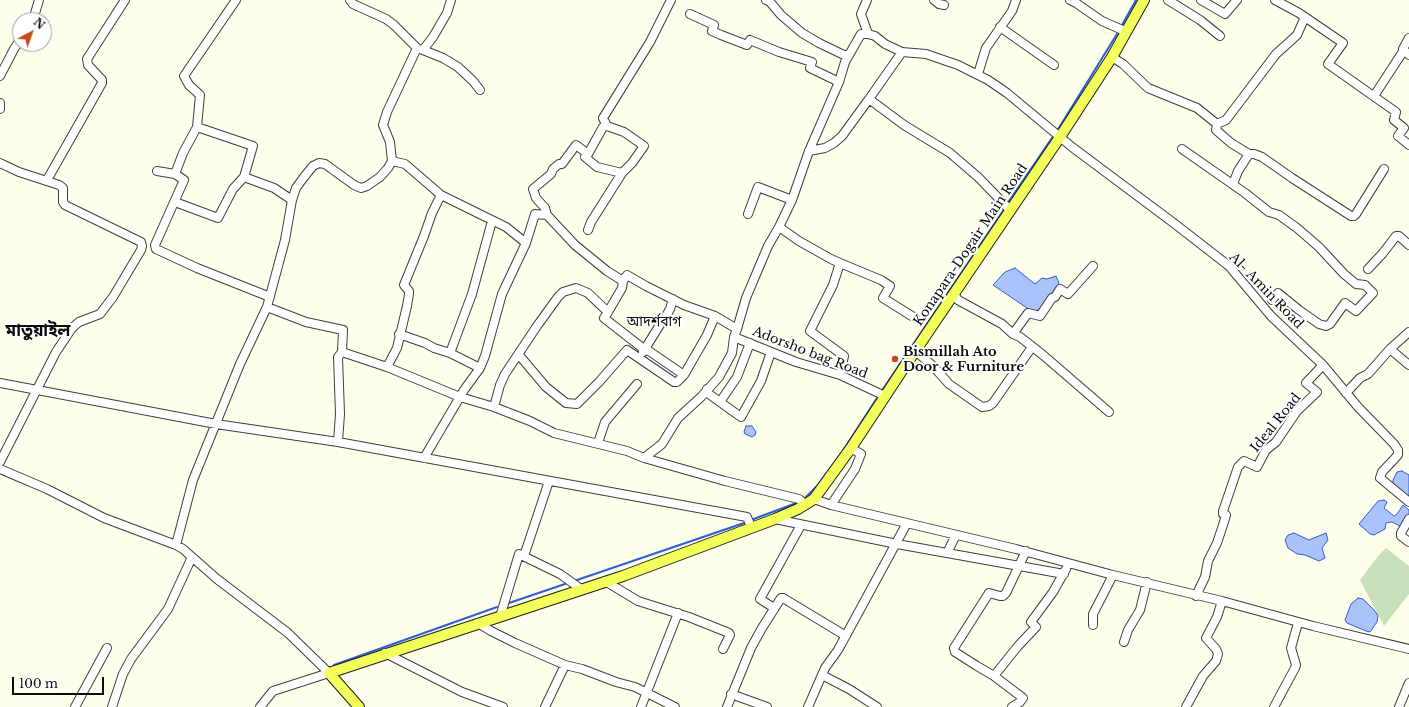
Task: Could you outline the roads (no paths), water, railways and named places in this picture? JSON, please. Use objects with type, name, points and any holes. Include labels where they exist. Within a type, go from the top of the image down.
[{"type":"main road","name":"Konapara-Dogair Main Road","points":[[806,501],[851,448],[881,394],[916,351],[1060,138],[1112,57],[1144,0]]},
{"type":"main road","points":[[359,707],[329,673],[500,617],[581,588],[606,581],[749,522],[775,519],[806,501]]},
{"type":"street","points":[[35,12],[39,0]]},
{"type":"street","points":[[47,180],[102,83],[102,80],[88,65],[87,59],[125,0]]},
{"type":"street","points":[[175,174],[183,153],[198,127],[200,95],[189,85],[184,76],[236,0]]},
{"type":"street","points":[[350,0],[353,4],[394,25],[420,49],[443,58],[458,67],[480,90]]},
{"type":"street","points":[[176,545],[193,480],[240,364],[267,307],[285,240],[292,200],[296,188],[313,166],[319,163],[325,164],[354,185],[361,188],[367,186],[380,177],[388,168],[392,160],[390,142],[383,125],[387,112],[420,49],[433,37],[441,24],[451,0]]},
{"type":"street","points":[[588,230],[591,222],[622,173],[632,163],[644,146],[624,132],[607,126],[603,118],[650,42],[671,0]]},
{"type":"street","points":[[766,0],[770,2],[781,15],[802,33],[844,55],[849,55]]},
{"type":"street","points":[[867,0],[861,14],[868,34]]},
{"type":"street","points":[[934,0],[939,4],[944,5]]},
{"type":"street","points":[[978,74],[986,48],[1012,11],[1016,0]]},
{"type":"street","points":[[1070,0],[1102,21],[1127,32]]},
{"type":"street","points":[[1168,0],[1200,20],[1220,36]]},
{"type":"street","points":[[1201,0],[1225,14],[1237,0]]},
{"type":"street","points":[[1275,0],[1305,17],[1343,43],[1328,64],[1396,112],[1394,120],[1404,128],[1398,136],[1409,145]]},
{"type":"street","points":[[690,14],[714,25],[712,31],[721,36],[747,45],[750,40],[780,52],[812,62],[810,68],[839,82]]},
{"type":"street","points":[[1217,124],[1226,120],[1276,54],[1297,35],[1305,17]]},
{"type":"street","points":[[1000,27],[1054,65]]},
{"type":"street","points":[[737,329],[746,298],[768,246],[792,200],[808,151],[839,82],[845,62],[861,34],[875,36],[885,44],[902,52],[842,136],[825,148],[808,151]]},
{"type":"street","points":[[1374,96],[1407,52],[1403,48],[1409,38]]},
{"type":"street","points":[[0,76],[12,52]]},
{"type":"street","name":"Al- Amin Road","points":[[902,52],[926,54],[958,65],[988,80],[1007,93],[1060,138],[1229,266],[1271,316],[1323,366],[1394,444],[1398,450],[1398,455],[1382,472],[1380,478],[1409,502]]},
{"type":"street","points":[[1112,57],[1123,64],[1148,88],[1197,108],[1217,124]]},
{"type":"street","points":[[869,99],[904,125],[950,153],[978,177],[1010,210]]},
{"type":"street","points":[[0,103],[0,109]]},
{"type":"street","points":[[1217,124],[1216,130],[1232,143],[1249,154],[1262,157],[1292,178],[1354,216],[1371,192],[1384,169]]},
{"type":"street","points":[[607,126],[603,127],[585,157],[597,167],[622,173]]},
{"type":"street","points":[[175,202],[218,218],[233,189],[244,177],[253,146],[198,127]]},
{"type":"street","name":"Adorsho bag Road","points":[[588,154],[576,145],[562,164],[559,164],[553,169],[551,174],[534,189],[536,198],[545,208],[546,215],[581,250],[607,271],[623,280],[628,275],[684,305],[715,316],[737,329],[734,337],[796,362],[840,376],[881,394]]},
{"type":"street","points":[[1182,149],[1233,184],[1269,212],[1279,215],[1297,228],[1320,246],[1344,274],[1356,284],[1365,285],[1373,293],[1356,311],[1345,303],[1330,324],[1326,326],[1319,324],[1278,293],[1272,300]]},
{"type":"street","points":[[1233,184],[1238,171],[1249,154]]},
{"type":"street","points":[[392,160],[405,164],[441,195],[506,227],[526,243]]},
{"type":"street","points":[[0,163],[19,172],[59,185],[63,188],[63,202],[68,207],[141,242],[142,246],[113,297],[100,314],[79,322],[72,328],[56,352],[0,462]]},
{"type":"street","points":[[157,171],[175,174],[184,180],[155,245],[156,249],[197,268],[270,296]]},
{"type":"street","points":[[244,177],[274,188],[292,200]]},
{"type":"street","points":[[748,214],[758,187],[792,200]]},
{"type":"street","points":[[387,367],[397,348],[409,294],[409,291],[404,285],[432,213],[441,195]]},
{"type":"street","points":[[424,458],[460,397],[480,368],[489,345],[490,334],[502,294],[526,243],[535,214],[546,215]]},
{"type":"street","points":[[450,353],[472,294],[492,221]]},
{"type":"street","points":[[779,227],[799,241],[831,259],[881,280],[890,286],[883,298],[915,318]]},
{"type":"street","points":[[1368,269],[1396,236],[1399,236],[1409,245]]},
{"type":"street","points":[[840,263],[833,285],[810,331],[844,356],[840,376]]},
{"type":"street","points":[[1013,334],[1028,312],[1040,316],[1060,289],[1068,294],[1093,266]]},
{"type":"street","points":[[623,280],[622,288],[604,318],[645,350],[649,351],[684,375]]},
{"type":"street","points":[[494,408],[500,385],[505,374],[537,326],[563,292],[576,288],[588,292],[608,312]]},
{"type":"street","points":[[954,294],[958,300],[1002,324],[1013,334],[1032,347],[1109,412]]},
{"type":"street","points":[[638,357],[645,350],[670,309],[673,299]]},
{"type":"street","points":[[267,307],[306,322],[343,330],[342,352],[338,357],[340,414],[338,442]]},
{"type":"street","points":[[519,354],[546,387],[566,403],[577,404],[627,350],[674,382],[679,380],[684,375],[707,335],[715,316]]},
{"type":"street","points":[[1346,393],[1360,378],[1368,374],[1390,349],[1409,332]]},
{"type":"street","points":[[399,334],[450,353],[480,368]]},
{"type":"street","points":[[644,458],[662,444],[678,418],[719,377],[732,353],[734,337]]},
{"type":"street","points":[[720,402],[737,377],[750,343]]},
{"type":"street","points":[[916,351],[932,365],[949,384],[982,407],[989,406],[993,403],[1032,347]]},
{"type":"street","points":[[1390,349],[1409,365]]},
{"type":"street","points":[[342,352],[387,367],[460,397],[530,421],[554,433],[598,442],[627,450],[644,458],[725,482],[1026,551],[1113,575],[1148,582],[1196,596],[1222,601],[1298,623],[1409,649]]},
{"type":"street","points":[[708,389],[709,394],[741,417],[761,382],[771,352]]},
{"type":"street","name":"Ideal Road","points":[[1196,596],[1205,577],[1208,561],[1217,543],[1223,525],[1226,515],[1223,514],[1223,511],[1238,467],[1244,461],[1257,467],[1266,450],[1276,442],[1297,411],[1317,392],[1306,383],[1323,366]]},
{"type":"street","points":[[0,383],[216,424],[338,442],[549,481],[749,522]]},
{"type":"street","points":[[598,442],[608,418],[637,384]]},
{"type":"street","points":[[830,505],[855,469],[861,454],[851,448]]},
{"type":"street","points":[[0,469],[47,489],[104,518],[183,549],[217,579],[288,632],[329,673],[273,691],[260,707]]},
{"type":"street","points":[[524,556],[549,481]]},
{"type":"street","points":[[775,519],[897,544],[1064,574]]},
{"type":"street","points":[[1409,519],[1401,533],[1401,536],[1409,542]]},
{"type":"street","points":[[808,707],[822,675],[846,636],[907,523]]},
{"type":"street","points":[[774,608],[760,599],[801,525]]},
{"type":"street","points":[[947,553],[956,535]]},
{"type":"street","points":[[1012,707],[1023,698],[994,676],[955,652],[954,648],[988,594],[1003,596],[1026,551]]},
{"type":"street","points":[[500,617],[519,554],[560,574],[581,588]]},
{"type":"street","points":[[112,707],[123,674],[168,609],[192,557]]},
{"type":"street","points":[[994,676],[1018,646],[1036,627],[1031,622],[1053,592],[1064,574],[1068,563]]},
{"type":"street","points":[[1093,625],[1093,614],[1113,575]]},
{"type":"street","points":[[606,581],[638,601],[678,613],[729,633],[730,635],[723,649]]},
{"type":"street","points":[[1124,642],[1128,630],[1140,610],[1148,582]]},
{"type":"street","points":[[727,707],[751,648],[780,599],[783,598],[846,636]]},
{"type":"street","points":[[1186,707],[1203,676],[1216,661],[1218,654],[1216,649],[1206,638],[1217,617],[1222,601]]},
{"type":"street","points":[[641,707],[678,613]]},
{"type":"street","points":[[478,623],[509,640],[565,665],[582,669],[647,692],[675,707]]},
{"type":"street","points":[[1274,707],[1296,665],[1292,656],[1291,648],[1298,623]]},
{"type":"street","points":[[75,707],[107,648]]},
{"type":"street","points":[[385,654],[462,692],[503,707]]},
{"type":"street","points":[[545,707],[565,665]]},
{"type":"street","points":[[822,675],[877,707]]},
{"type":"street","points":[[1398,707],[1409,683]]},
{"type":"street","points":[[731,694],[767,707]]},
{"type":"water","points":[[1015,268],[1035,284],[1042,278],[1047,279],[1056,276],[1059,283],[1056,291],[1043,307],[1036,311],[1030,310],[993,285],[1005,272]]},
{"type":"water","points":[[746,426],[752,426],[756,432],[755,435],[752,437],[745,434],[744,432]]},
{"type":"water","points":[[1402,471],[1409,475],[1409,496],[1405,498],[1393,486],[1393,480],[1397,472]]},
{"type":"water","points":[[1384,500],[1387,502],[1384,508],[1394,516],[1403,505],[1409,510],[1409,525],[1406,530],[1392,522],[1386,523],[1385,529],[1374,535],[1370,534],[1359,524],[1378,501]]},
{"type":"water","points":[[1294,533],[1309,540],[1326,533],[1328,540],[1322,548],[1325,558],[1319,561],[1305,555],[1297,554],[1288,548],[1285,540],[1288,535]]},
{"type":"water","points":[[1358,598],[1363,599],[1378,616],[1377,622],[1370,632],[1347,623],[1345,620],[1351,604]]},
{"type":"waterway","points":[[1122,25],[1136,0]]},
{"type":"waterway","points":[[1057,131],[1117,34]]},
{"type":"waterway","points":[[1007,204],[1054,135]]},
{"type":"waterway","points":[[881,392],[1005,208]]},
{"type":"waterway","points":[[803,500],[817,486],[842,452],[879,395]]},
{"type":"waterway","points":[[751,520],[799,502]]},
{"type":"waterway","points":[[577,580],[747,522]]},
{"type":"waterway","points":[[509,603],[565,584]]},
{"type":"waterway","points":[[334,665],[497,607]]},
{"type":"place","name":"Bismillah Ato Door & Furniture","points":[[895,359]]},
{"type":"district","name":"আদর্শবাগ","points":[[654,322]]},
{"type":"district","name":"মাতুয়াইল","points":[[38,331]]}]
